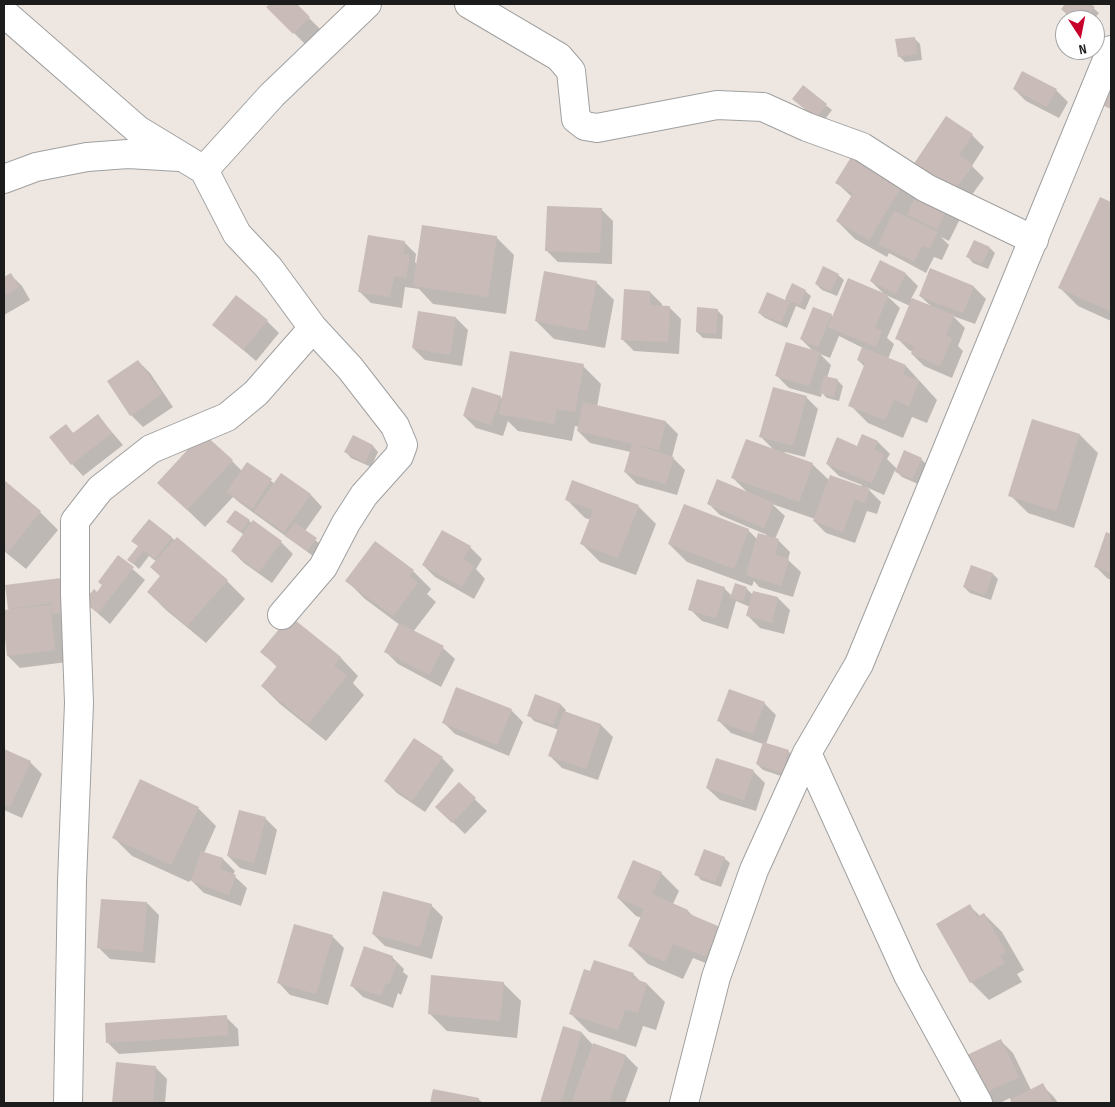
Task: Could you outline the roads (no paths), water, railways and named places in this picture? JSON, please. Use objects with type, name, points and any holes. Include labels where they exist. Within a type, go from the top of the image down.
[{"type":"street","points":[[194,164],[272,95],[367,4]]},
{"type":"street","points":[[469,4],[559,57],[570,71],[576,119],[585,126],[597,128],[717,105],[763,107],[807,127],[862,147],[926,188],[1034,240]]},
{"type":"street","points":[[4,13],[138,130],[194,164],[238,234],[269,268],[314,328],[350,368],[395,426],[403,444],[399,456],[364,494],[323,568],[282,615]]},
{"type":"street","points":[[684,1103],[716,976],[754,870],[807,753],[859,664],[1111,50]]},
{"type":"street","points":[[4,179],[36,168],[87,157],[128,154],[194,164]]},
{"type":"street","points":[[68,1103],[72,882],[79,703],[74,521],[100,488],[151,449],[228,417],[256,393],[314,328]]},
{"type":"street","points":[[807,753],[908,975],[978,1103]]}]
